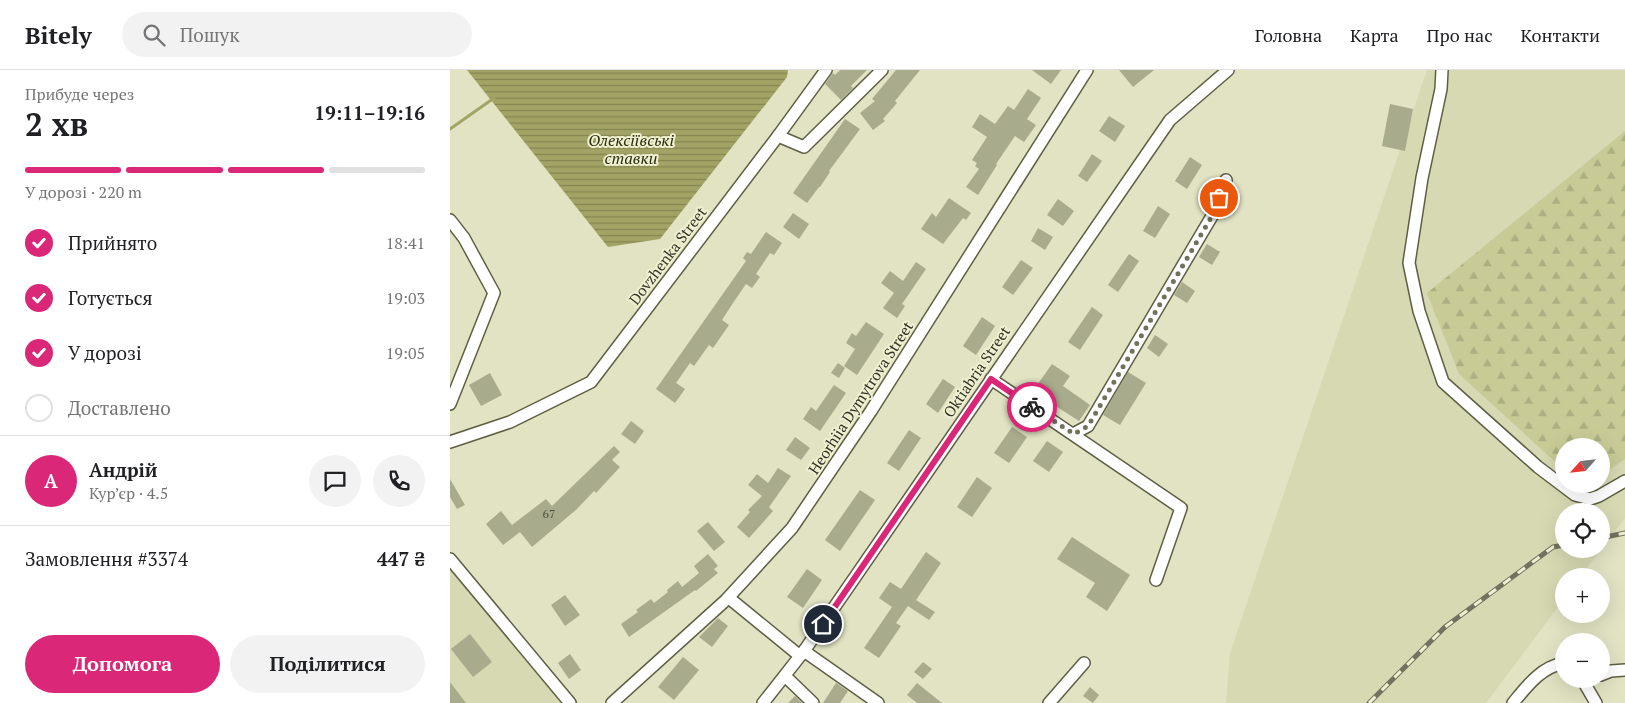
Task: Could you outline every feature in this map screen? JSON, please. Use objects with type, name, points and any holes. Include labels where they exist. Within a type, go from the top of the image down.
[{"type":"street","name":"Dovzhenka Street","points":[[450,442],[510,422],[591,382],[826,70]]},
{"type":"street","points":[[778,136],[804,147],[882,70]]},
{"type":"street","name":"Heorhiia Dymytrova Street","points":[[612,703],[728,598],[792,528],[872,411],[1087,70]]},
{"type":"street","name":"Oktiabria Street","points":[[763,703],[802,653],[1170,120],[1228,70]]},
{"type":"street","points":[[1442,70],[1441,89],[1422,178],[1409,262],[1419,311],[1444,382],[1538,467],[1575,495],[1590,499],[1625,481]]},
{"type":"street","points":[[1074,434],[1088,426],[1212,216],[1226,180]]},
{"type":"street","points":[[450,220],[464,238],[494,293],[450,404]]},
{"type":"street","points":[[991,379],[1181,508],[1156,580]]},
{"type":"street","points":[[450,559],[570,703]]},
{"type":"street","points":[[728,598],[802,653],[878,703]]},
{"type":"street","points":[[1049,703],[1084,663]]},
{"type":"street","points":[[1513,703],[1541,672],[1555,665]]},
{"type":"street","points":[[1610,672],[1625,670]]},
{"type":"street","points":[[785,676],[813,703]]},
{"type":"street","points":[[1589,688],[1596,703]]},
{"type":"shaded area","points":[[1427,70],[1625,70],[1625,518],[1610,538],[1610,503],[1555,503],[1555,558],[1595,558],[1587,568],[1555,568],[1555,611],[1486,703],[1226,703],[1230,653]]},
{"type":"shaded area","points":[[450,566],[561,703],[450,703]]},
{"type":"green space","points":[[1625,131],[1625,459],[1610,470],[1610,438],[1555,438],[1555,462],[1459,374],[1427,293]]},
{"type":"water","name":"Олексіївські ставки","points":[[467,70],[788,70],[787,77],[660,239],[608,247]]},
{"type":"building","points":[[840,70],[867,70],[851,86],[853,88],[841,100],[825,84],[833,73],[835,75]]},
{"type":"building","points":[[896,70],[920,70],[895,101],[897,103],[883,119],[885,121],[873,130],[860,113],[875,101],[872,99]]},
{"type":"building","points":[[1032,70],[1061,70],[1051,84]]},
{"type":"building","points":[[1119,70],[1154,70],[1133,87]]},
{"type":"building","points":[[1028,89],[1041,98],[1027,119],[1036,125],[1024,142],[1015,136],[978,195],[966,187],[979,169],[975,166],[977,163],[972,160],[987,137],[972,127],[980,114],[995,124],[1008,106],[1014,110]]},
{"type":"building","points":[[1390,104],[1413,109],[1405,151],[1382,146]]},
{"type":"building","points":[[1109,116],[1125,126],[1115,142],[1099,131]]},
{"type":"building","points":[[845,119],[860,129],[807,203],[793,193]]},
{"type":"building","points":[[1092,154],[1102,161],[1087,182],[1078,176]]},
{"type":"building","points":[[1190,157],[1202,165],[1187,189],[1175,181]]},
{"type":"building","points":[[949,198],[971,213],[966,220],[963,218],[943,244],[921,229],[932,213],[936,217]]},
{"type":"building","points":[[1058,199],[1074,211],[1063,226],[1047,215]]},
{"type":"building","points":[[1158,206],[1170,214],[1155,238],[1143,231]]},
{"type":"building","points":[[793,213],[809,224],[799,239],[783,227]]},
{"type":"building","points":[[1038,228],[1053,237],[1045,250],[1031,241]]},
{"type":"building","points":[[766,232],[782,243],[774,255],[770,253],[756,274],[760,277],[752,288],[746,284],[733,303],[722,320],[729,325],[713,348],[709,345],[694,366],[690,363],[676,383],[685,389],[675,403],[656,389],[746,261],[743,258],[747,252],[751,254]]},
{"type":"building","points":[[1207,244],[1220,252],[1212,265],[1199,257]]},
{"type":"building","points":[[1129,254],[1139,261],[1118,292],[1108,285]]},
{"type":"building","points":[[1021,260],[1033,268],[1013,295],[1002,287]]},
{"type":"building","points":[[916,262],[926,269],[902,304],[905,306],[897,318],[883,308],[894,293],[881,283],[890,271],[903,281]]},
{"type":"building","points":[[1182,282],[1195,291],[1187,303],[1174,295]]},
{"type":"building","points":[[1092,307],[1103,315],[1080,350],[1068,342]]},
{"type":"building","points":[[982,317],[995,326],[976,355],[963,346]]},
{"type":"building","points":[[866,322],[884,334],[857,375],[844,366],[855,349],[846,343],[852,333],[856,336]]},
{"type":"building","points":[[1155,335],[1168,344],[1159,357],[1147,348]]},
{"type":"building","points":[[838,363],[845,368],[839,378],[831,373]]},
{"type":"building","points":[[1052,364],[1070,376],[1063,386],[1090,405],[1079,421],[1051,403],[1048,408],[1030,395]]},
{"type":"building","points":[[1128,372],[1146,383],[1120,425],[1103,415]]},
{"type":"building","points":[[490,373],[502,395],[481,406],[469,385]]},
{"type":"building","points":[[943,379],[955,387],[938,413],[926,404]]},
{"type":"building","points":[[834,385],[846,393],[820,431],[803,419],[811,407],[816,411]]},
{"type":"building","points":[[631,421],[644,431],[635,444],[621,434]]},
{"type":"building","points":[[1012,427],[1027,437],[1009,463],[994,453]]},
{"type":"building","points":[[909,430],[921,438],[899,471],[887,463]]},
{"type":"building","points":[[795,437],[810,448],[801,460],[786,450]]},
{"type":"building","points":[[1047,441],[1063,452],[1049,472],[1033,461]]},
{"type":"building","points":[[614,446],[620,452],[612,460],[620,467],[596,493],[594,491],[577,509],[532,547],[520,532],[503,545],[486,524],[501,511],[512,525],[546,499],[552,506]]},
{"type":"building","points":[[778,468],[791,476],[769,507],[773,511],[749,538],[737,527],[750,512],[748,510],[762,496],[748,485],[757,474],[768,483]]},
{"type":"building","points":[[977,477],[992,488],[972,517],[957,507]]},
{"type":"building","points":[[450,479],[465,505],[457,509],[450,497]]},
{"type":"building","points":[[860,490],[875,500],[840,551],[825,540]]},
{"type":"building","points":[[708,522],[725,542],[714,551],[697,531]]},
{"type":"building","points":[[1072,537],[1130,575],[1107,611],[1086,597],[1095,583],[1057,559]]},
{"type":"building","points":[[926,552],[941,563],[916,600],[935,612],[929,620],[908,606],[896,623],[901,626],[879,658],[864,648],[892,607],[879,598],[890,582],[901,589]]},
{"type":"building","points":[[708,554],[718,566],[714,569],[718,573],[696,591],[629,637],[621,624],[638,612],[636,610],[651,599],[654,603],[678,581],[682,587],[699,573],[694,566]]},
{"type":"building","points":[[807,569],[822,580],[803,608],[787,597]]},
{"type":"building","points":[[565,595],[580,615],[565,626],[551,605]]},
{"type":"building","points":[[718,618],[728,626],[712,647],[699,637]]},
{"type":"building","points":[[470,634],[492,662],[473,677],[451,649]]},
{"type":"building","points":[[570,654],[581,670],[569,679],[558,663]]},
{"type":"building","points":[[683,657],[699,670],[674,700],[658,687]]},
{"type":"building","points":[[923,662],[932,669],[923,679],[914,672]]},
{"type":"building","points":[[450,682],[466,703],[450,703]]},
{"type":"building","points":[[836,683],[848,691],[840,703],[823,703]]},
{"type":"building","points":[[917,683],[942,703],[917,703],[907,695]]},
{"type":"building","points":[[1090,687],[1099,695],[1093,703],[1083,696]]},
{"type":"building","points":[[795,696],[802,703],[788,703]]},
{"type":"waterway","points":[[450,129],[494,98]]},
{"type":"railway","points":[[1610,536],[1625,533]]},
{"type":"railway","points":[[1369,703],[1445,627],[1555,547]]},
{"type":"way so far","points":[[1032,407],[1074,434],[1088,426],[1212,216],[1219,198]]},
{"type":"route","points":[[823,624],[991,379],[1032,407]]}]
